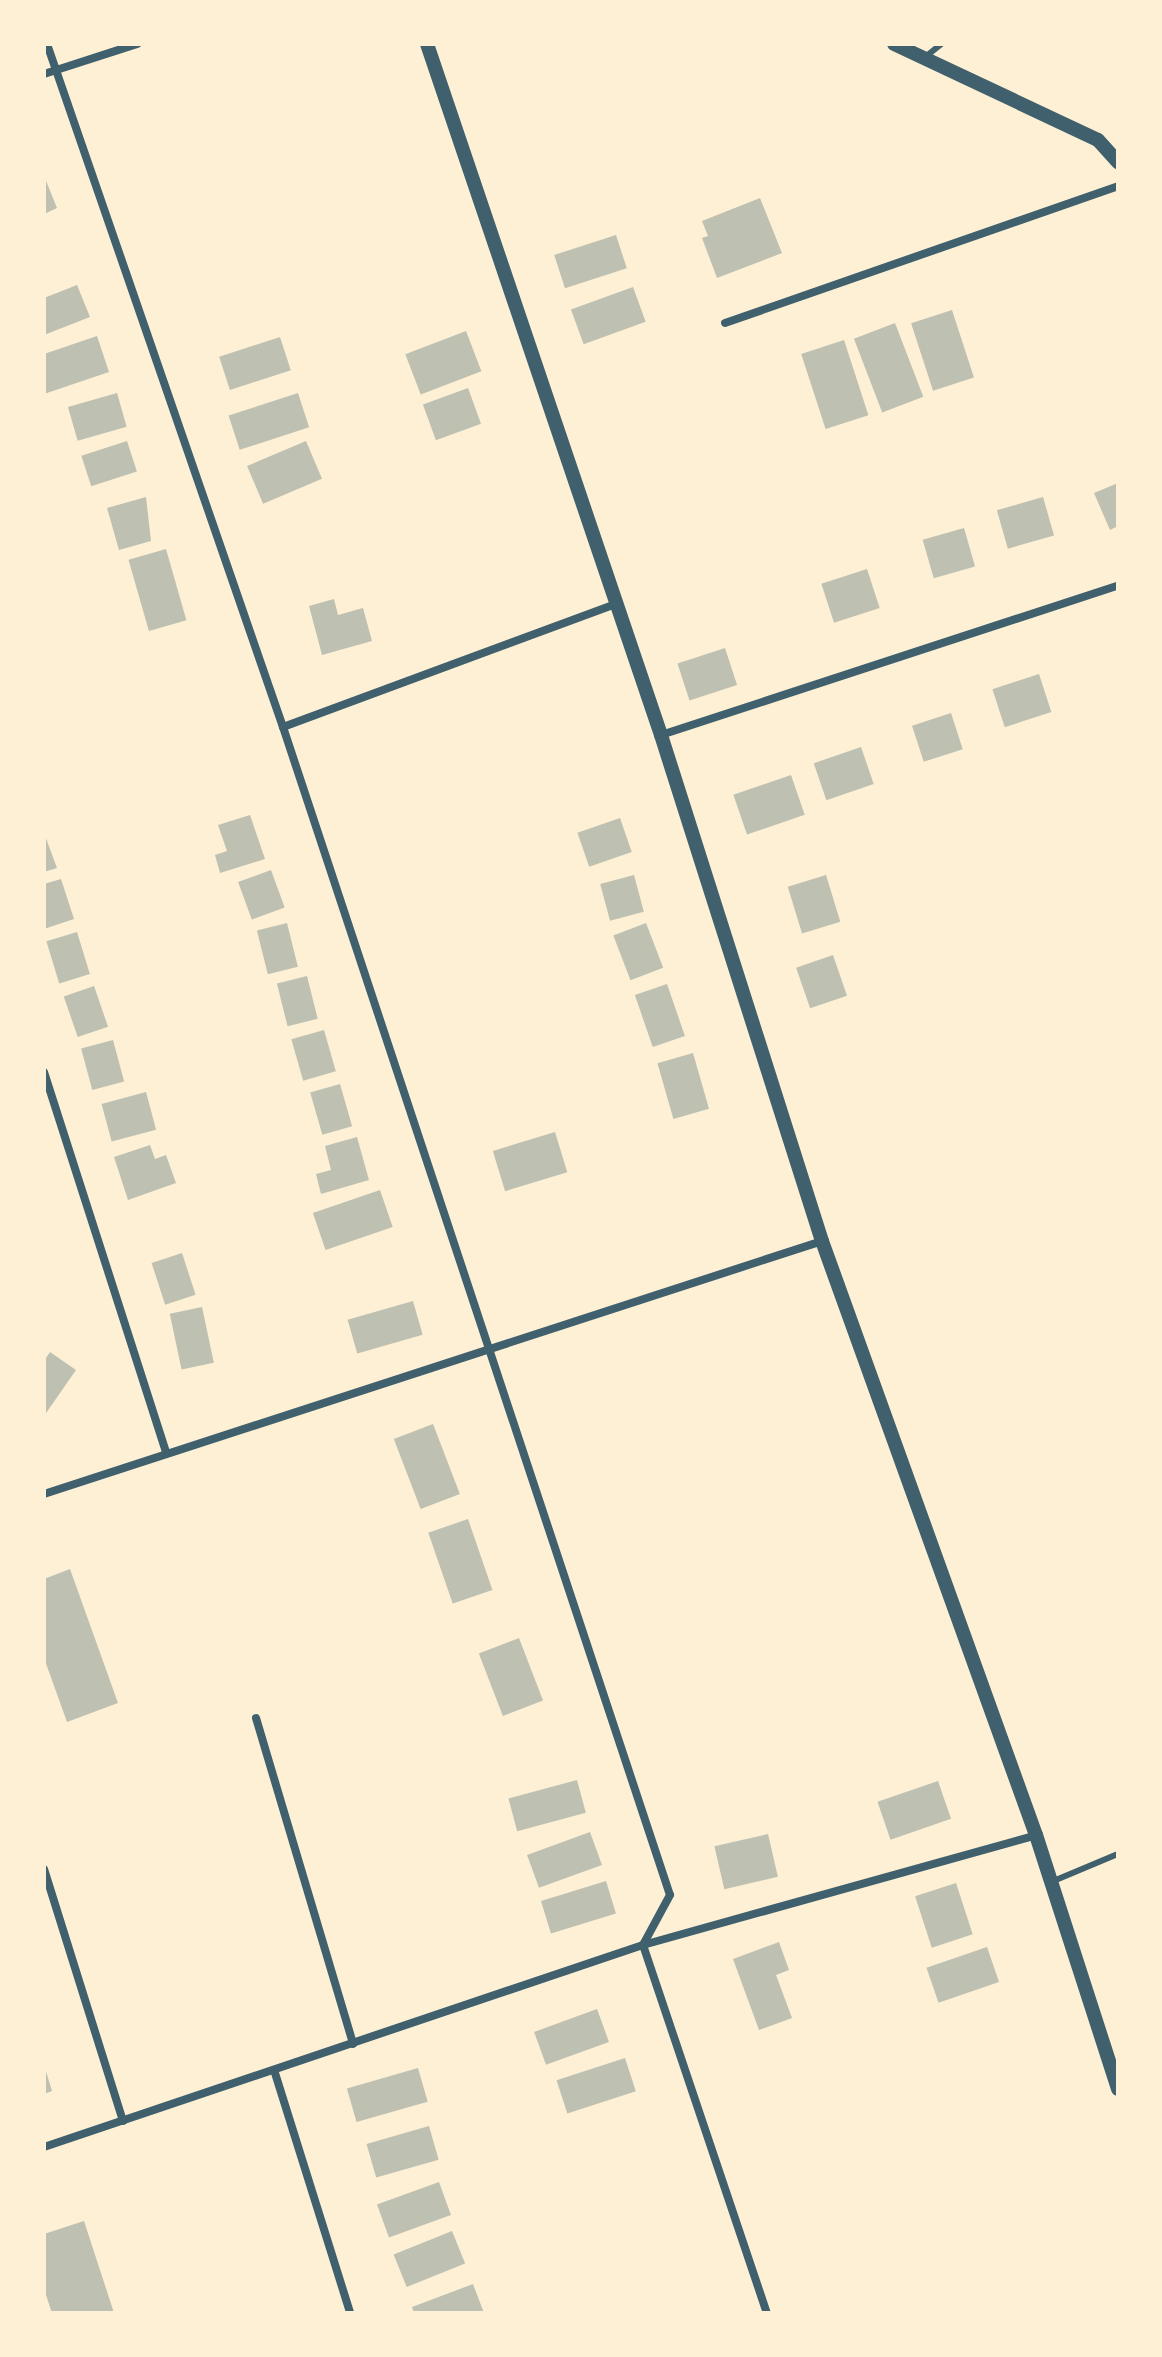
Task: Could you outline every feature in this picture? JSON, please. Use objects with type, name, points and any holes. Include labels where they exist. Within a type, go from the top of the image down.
[{"type":"street","points":[[47,44],[283,727],[491,1347],[670,1895],[643,1945],[767,2313]]},
{"type":"street","points":[[44,74],[137,44]]},
{"type":"street","points":[[427,44],[661,735],[822,1241],[1036,1835],[1118,2089]]},
{"type":"street","points":[[894,44],[1098,140],[1118,162]]},
{"type":"street","points":[[725,323],[1118,186]]},
{"type":"street","points":[[661,735],[1118,586]]},
{"type":"street","points":[[283,727],[615,604]]},
{"type":"street","points":[[44,1072],[166,1451]]},
{"type":"street","points":[[44,1494],[166,1451],[275,1421],[491,1347],[822,1241]]},
{"type":"street","points":[[256,1718],[353,2044]]},
{"type":"street","points":[[44,2147],[275,2073],[643,1945],[1036,1835]]},
{"type":"street","points":[[44,1869],[123,2121]]},
{"type":"street","points":[[275,2073],[350,2313]]},
{"type":"lane","points":[[924,58],[941,44]]},
{"type":"lane","points":[[1051,1882],[1118,1854]]},
{"type":"building","points":[[44,176],[57,208],[44,214]]},
{"type":"building","points":[[760,198],[782,253],[717,278],[702,238],[708,236],[702,221]]},
{"type":"building","points":[[616,235],[627,268],[565,288],[554,255]]},
{"type":"building","points":[[77,285],[90,317],[44,335],[44,298]]},
{"type":"building","points":[[633,287],[646,322],[584,344],[571,310]]},
{"type":"building","points":[[952,310],[974,378],[933,391],[911,323]]},
{"type":"building","points":[[895,323],[923,397],[882,413],[854,339]]},
{"type":"building","points":[[466,331],[481,371],[421,394],[405,354]]},
{"type":"building","points":[[97,336],[109,372],[44,394],[44,354]]},
{"type":"building","points":[[280,337],[291,370],[230,390],[219,357]]},
{"type":"building","points":[[844,340],[868,415],[826,429],[801,354]]},
{"type":"building","points":[[468,388],[481,424],[436,440],[423,404]]},
{"type":"building","points":[[117,393],[127,427],[78,441],[68,407]]},
{"type":"building","points":[[298,393],[309,427],[240,450],[229,416]]},
{"type":"building","points":[[127,441],[137,471],[91,486],[81,456]]},
{"type":"building","points":[[306,441],[322,479],[263,504],[247,466]]},
{"type":"building","points":[[1118,483],[1118,526],[1110,530],[1094,493]]},
{"type":"building","points":[[146,497],[151,541],[119,550],[107,508]]},
{"type":"building","points":[[1043,497],[1054,535],[1008,549],[997,510]]},
{"type":"building","points":[[964,528],[975,566],[934,578],[923,540]]},
{"type":"building","points":[[166,549],[186,620],[149,631],[129,560]]},
{"type":"building","points":[[867,569],[880,608],[834,623],[821,584]]},
{"type":"building","points":[[334,599],[338,615],[363,608],[372,641],[322,655],[309,606]]},
{"type":"building","points":[[725,648],[737,685],[689,701],[677,663]]},
{"type":"building","points":[[1039,674],[1051,712],[1005,727],[992,689]]},
{"type":"building","points":[[951,713],[963,749],[924,762],[912,726]]},
{"type":"building","points":[[861,747],[874,784],[826,800],[814,763]]},
{"type":"building","points":[[791,775],[805,815],[747,835],[733,795]]},
{"type":"building","points":[[250,815],[265,859],[220,873],[215,855],[227,851],[218,825]]},
{"type":"building","points":[[620,818],[632,852],[589,867],[577,833]]},
{"type":"building","points":[[44,833],[57,868],[44,872]]},
{"type":"building","points":[[271,870],[285,908],[252,920],[238,882]]},
{"type":"building","points":[[634,875],[644,912],[610,921],[600,884]]},
{"type":"building","points":[[826,875],[840,922],[802,934],[788,887]]},
{"type":"building","points":[[61,879],[74,919],[44,929],[44,884]]},
{"type":"building","points":[[287,923],[298,967],[268,974],[257,930]]},
{"type":"building","points":[[646,923],[663,968],[631,980],[613,936]]},
{"type":"building","points":[[77,932],[90,974],[59,983],[46,941]]},
{"type":"building","points":[[833,955],[847,996],[810,1008],[796,968]]},
{"type":"building","points":[[307,976],[318,1019],[288,1026],[277,983]]},
{"type":"building","points":[[667,984],[685,1036],[653,1047],[635,995]]},
{"type":"building","points":[[94,986],[108,1027],[78,1037],[64,996]]},
{"type":"building","points":[[324,1030],[336,1071],[303,1081],[291,1039]]},
{"type":"building","points":[[113,1040],[124,1082],[92,1090],[81,1049]]},
{"type":"building","points":[[693,1053],[709,1109],[673,1119],[657,1063]]},
{"type":"building","points":[[340,1084],[352,1126],[322,1135],[310,1093]]},
{"type":"building","points":[[146,1092],[156,1130],[112,1142],[102,1104]]},
{"type":"building","points":[[555,1132],[567,1172],[505,1191],[493,1151]]},
{"type":"building","points":[[357,1137],[369,1180],[321,1194],[316,1174],[331,1170],[325,1146]]},
{"type":"building","points":[[150,1145],[155,1159],[166,1155],[176,1183],[128,1200],[114,1157]]},
{"type":"building","points":[[380,1190],[393,1227],[326,1250],[313,1213]]},
{"type":"building","points":[[182,1253],[196,1295],[165,1305],[152,1263]]},
{"type":"building","points":[[413,1301],[423,1335],[357,1353],[348,1320]]},
{"type":"building","points":[[202,1307],[214,1363],[182,1370],[170,1314]]},
{"type":"building","points":[[50,1352],[76,1370],[44,1416],[44,1361]]},
{"type":"building","points":[[433,1424],[460,1494],[421,1509],[394,1439]]},
{"type":"building","points":[[468,1519],[492,1590],[453,1604],[428,1533]]},
{"type":"building","points":[[70,1569],[118,1703],[67,1722],[44,1658],[44,1579]]},
{"type":"building","points":[[519,1638],[543,1701],[503,1716],[479,1653]]},
{"type":"building","points":[[577,1780],[586,1813],[517,1831],[508,1798]]},
{"type":"building","points":[[938,1781],[951,1819],[891,1840],[877,1802]]},
{"type":"building","points":[[590,1832],[602,1865],[539,1888],[527,1855]]},
{"type":"building","points":[[768,1834],[778,1877],[724,1889],[714,1846]]},
{"type":"building","points":[[606,1881],[616,1914],[551,1933],[541,1901]]},
{"type":"building","points":[[956,1883],[973,1934],[932,1948],[915,1896]]},
{"type":"building","points":[[779,1942],[789,1970],[776,1975],[792,2018],[759,2030],[733,1959]]},
{"type":"building","points":[[987,1947],[999,1982],[939,2003],[926,1968]]},
{"type":"building","points":[[597,2009],[609,2042],[546,2065],[534,2032]]},
{"type":"building","points":[[625,2058],[636,2091],[567,2114],[557,2080]]},
{"type":"building","points":[[418,2068],[428,2102],[357,2122],[347,2088]]},
{"type":"building","points":[[44,2069],[52,2091],[44,2094]]},
{"type":"building","points":[[429,2126],[439,2160],[376,2178],[367,2144]]},
{"type":"building","points":[[439,2182],[451,2215],[389,2237],[377,2205]]},
{"type":"building","points":[[84,2221],[114,2313],[52,2313],[44,2289],[44,2234]]},
{"type":"building","points":[[452,2231],[465,2263],[407,2287],[394,2255]]},
{"type":"building","points":[[473,2284],[484,2313],[414,2313],[412,2307]]}]
